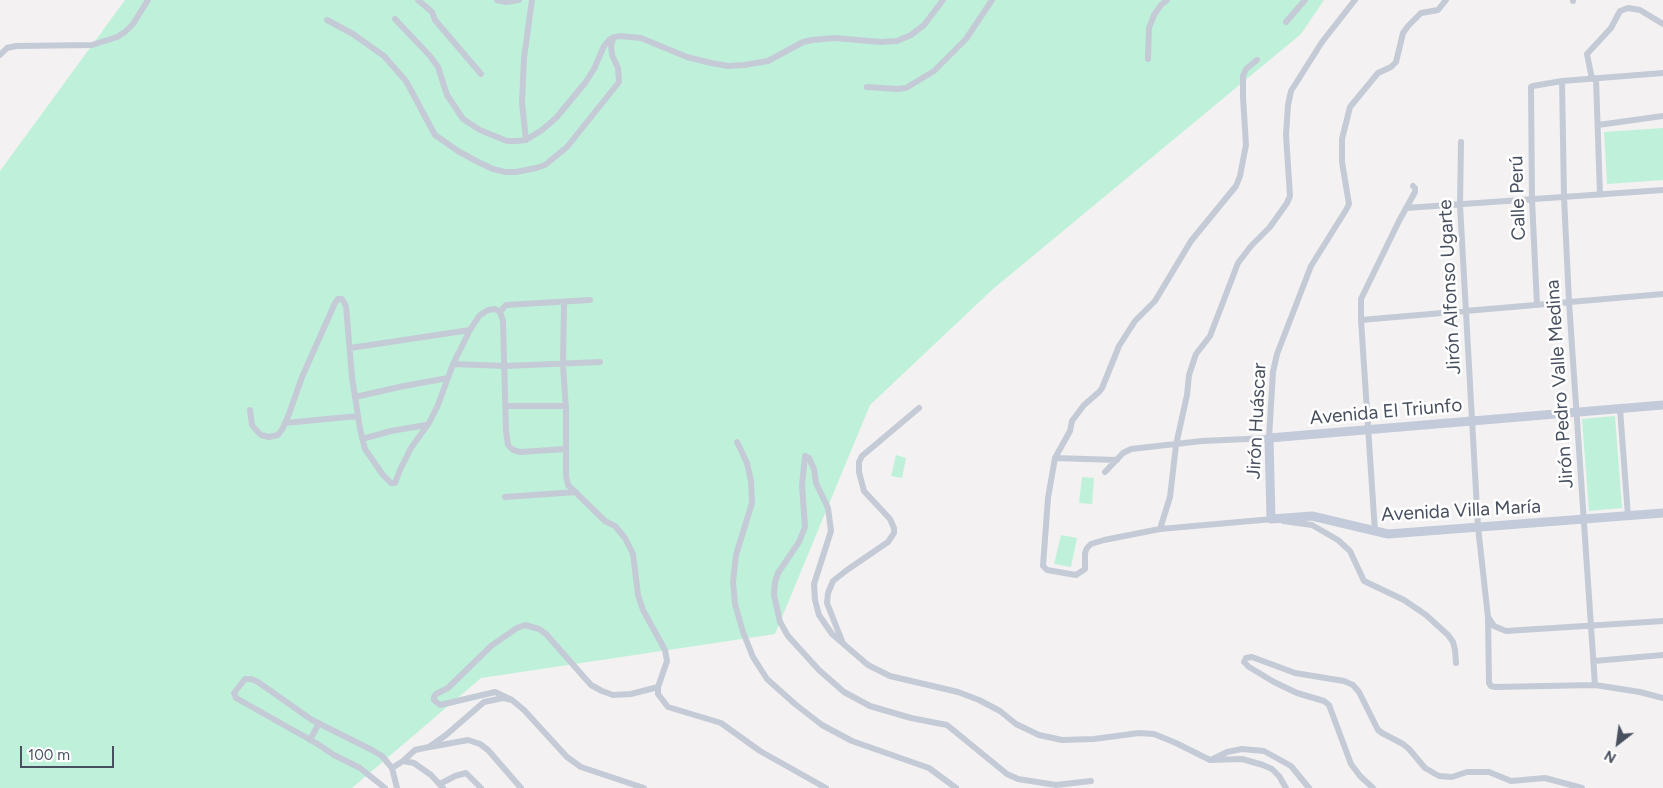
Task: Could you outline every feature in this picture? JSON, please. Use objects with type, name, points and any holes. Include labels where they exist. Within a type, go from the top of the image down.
[{"type":"street","points":[[0,54],[7,48],[16,46],[92,45],[117,37],[132,24],[148,0]]},
{"type":"street","points":[[418,0],[432,12],[435,20],[480,74]]},
{"type":"street","points":[[497,0],[506,2],[519,0]]},
{"type":"street","points":[[526,140],[522,103],[524,58],[532,0]]},
{"type":"street","points":[[395,18],[430,56],[438,68],[448,95],[463,119],[480,130],[507,140],[526,140],[556,118],[594,69],[604,46],[610,38],[619,36],[641,38],[687,57],[728,66],[744,65],[768,61],[803,42],[812,40],[835,38],[881,42],[898,41],[911,35],[924,25],[943,0]]},
{"type":"street","points":[[867,87],[906,88],[934,71],[966,39],[992,0]]},
{"type":"street","points":[[1148,58],[1149,28],[1154,15],[1161,5],[1168,0]]},
{"type":"street","points":[[1286,22],[1305,0]]},
{"type":"street","points":[[1160,529],[1170,497],[1176,445],[1187,395],[1189,375],[1196,354],[1210,336],[1238,263],[1270,226],[1290,196],[1286,135],[1288,105],[1292,90],[1322,42],[1355,0]]},
{"type":"street","name":"Jirón Huáscar","points":[[1271,519],[1269,438],[1273,372],[1280,344],[1311,266],[1349,204],[1342,162],[1342,139],[1350,106],[1378,72],[1391,67],[1396,62],[1403,33],[1408,26],[1421,13],[1438,10],[1446,0]]},
{"type":"street","points":[[1600,195],[1598,125],[1594,79],[1587,54],[1611,28],[1620,11],[1628,8],[1640,10],[1663,24]]},
{"type":"street","points":[[327,20],[352,34],[384,56],[406,81],[435,135],[478,162],[505,172],[536,168],[554,159],[567,147],[619,82],[618,68],[612,55],[611,45],[614,37]]},
{"type":"street","points":[[1116,460],[1055,458],[1070,431],[1072,421],[1084,404],[1102,388],[1119,346],[1135,321],[1155,301],[1191,241],[1236,186],[1246,146],[1243,76],[1246,69],[1257,60]]},
{"type":"street","points":[[1562,82],[1663,73]]},
{"type":"street","name":"Calle Perú","points":[[1537,305],[1532,200],[1530,90],[1533,86],[1562,82]]},
{"type":"street","name":"Jirón Pedro Valle Medina","points":[[1562,82],[1564,197],[1569,302],[1595,685]]},
{"type":"street","points":[[1598,125],[1663,116]]},
{"type":"street","name":"Jirón Alfonso Ugarte","points":[[1461,142],[1460,205],[1478,528],[1488,618],[1489,683],[1495,687],[1595,685]]},
{"type":"street","points":[[1375,532],[1361,298],[1415,192],[1413,186]]},
{"type":"street","points":[[1406,208],[1663,190]]},
{"type":"street","points":[[1361,320],[1663,294]]},
{"type":"street","points":[[250,410],[252,425],[260,435],[269,437],[278,435],[285,423],[302,378],[338,299],[342,299],[346,306],[355,396],[362,439],[365,449],[383,475],[391,483],[395,483],[400,470],[426,425],[429,423],[453,364],[470,330],[479,316],[488,310],[495,309],[500,312],[503,321],[508,445],[513,450],[520,452],[566,449]]},
{"type":"street","points":[[500,312],[506,305],[590,300]]},
{"type":"street","points":[[564,302],[563,365],[566,406],[566,476],[568,485],[605,521],[615,526],[625,538],[632,554],[638,595],[643,610],[665,650],[667,661],[658,687],[658,694],[668,707],[721,723],[760,751],[826,788]]},
{"type":"street","points":[[350,348],[470,330]]},
{"type":"street","points":[[453,364],[505,366],[600,362]]},
{"type":"street","points":[[355,396],[448,378]]},
{"type":"street","name":"Avenida El Triunfo","points":[[1105,472],[1123,453],[1131,449],[1176,445],[1202,440],[1269,438],[1663,405]]},
{"type":"street","points":[[506,406],[566,406]]},
{"type":"street","points":[[843,644],[831,618],[827,603],[828,593],[834,582],[847,570],[888,542],[894,533],[890,519],[864,490],[859,472],[859,462],[862,456],[919,408]]},
{"type":"street","points":[[1620,409],[1628,516]]},
{"type":"street","points":[[285,423],[358,416]]},
{"type":"street","points":[[362,439],[426,425]]},
{"type":"street","points":[[737,442],[747,463],[751,482],[752,503],[736,555],[733,582],[735,604],[753,657],[767,679],[822,725],[852,741],[929,768],[956,788]]},
{"type":"street","points":[[1091,782],[1056,785],[1018,779],[1007,774],[947,725],[911,718],[870,706],[844,692],[819,670],[788,636],[780,622],[774,595],[775,582],[778,573],[806,527],[802,485],[806,456],[809,458],[814,469],[816,483],[828,508],[830,531],[814,584],[815,600],[819,615],[832,634],[868,665],[890,676],[958,692],[979,700],[1016,724],[1039,735],[1062,740],[1094,739],[1139,733],[1162,736],[1210,760],[1253,761],[1272,769],[1286,788]]},
{"type":"street","name":"Avenida Villa María","points":[[1055,458],[1048,498],[1044,568],[1076,575],[1085,569],[1085,553],[1092,544],[1160,529],[1312,516],[1388,534],[1663,513]]},
{"type":"street","points":[[505,497],[576,492]]},
{"type":"street","points":[[1271,519],[1312,525],[1338,540],[1350,551],[1364,581],[1404,600],[1426,615],[1444,631],[1453,642],[1456,663]]},
{"type":"street","points":[[1488,618],[1494,626],[1506,631],[1663,621]]},
{"type":"street","points":[[644,788],[581,766],[567,757],[524,710],[512,700],[495,692],[440,705],[434,700],[434,697],[448,688],[491,646],[517,628],[526,625],[539,628],[546,634],[591,685],[602,692],[613,695],[631,694],[658,687]]},
{"type":"street","points":[[1594,661],[1663,655]]},
{"type":"street","points":[[1374,788],[1360,776],[1351,764],[1329,704],[1324,700],[1297,693],[1274,682],[1249,668],[1244,662],[1246,658],[1252,657],[1295,673],[1344,681],[1353,685],[1359,692],[1378,730],[1382,734],[1403,744],[1425,768],[1439,776],[1452,777],[1467,772],[1489,772],[1511,781],[1545,778],[1582,788]]},
{"type":"street","points":[[386,788],[360,768],[236,698],[234,692],[245,679],[251,679],[266,687],[297,710],[382,756],[392,768],[397,788]]},
{"type":"street","points":[[1595,685],[1640,692],[1663,698]]},
{"type":"street","points":[[429,747],[484,702],[503,698],[512,700]]},
{"type":"street","points":[[310,740],[319,723]]},
{"type":"street","points":[[392,768],[404,761],[414,750],[468,740],[480,744],[488,750],[521,788]]},
{"type":"street","points":[[1210,760],[1227,752],[1242,749],[1264,751],[1291,766],[1309,788]]},
{"type":"street","points":[[404,761],[421,766],[441,786],[455,776],[466,773],[481,788]]},
{"type":"green space","points":[[125,0],[1324,0],[1301,34],[993,289],[870,405],[775,634],[481,678],[352,788],[0,788],[0,171]]},
{"type":"green space","points":[[1663,128],[1663,180],[1607,184],[1604,132]]},
{"type":"green space","points":[[1615,416],[1622,508],[1589,511],[1582,419]]},
{"type":"green space","points":[[896,455],[906,458],[902,478],[891,476]]},
{"type":"green space","points":[[1082,477],[1094,478],[1092,504],[1079,503]]},
{"type":"green space","points":[[1061,535],[1077,538],[1071,567],[1054,564]]}]
